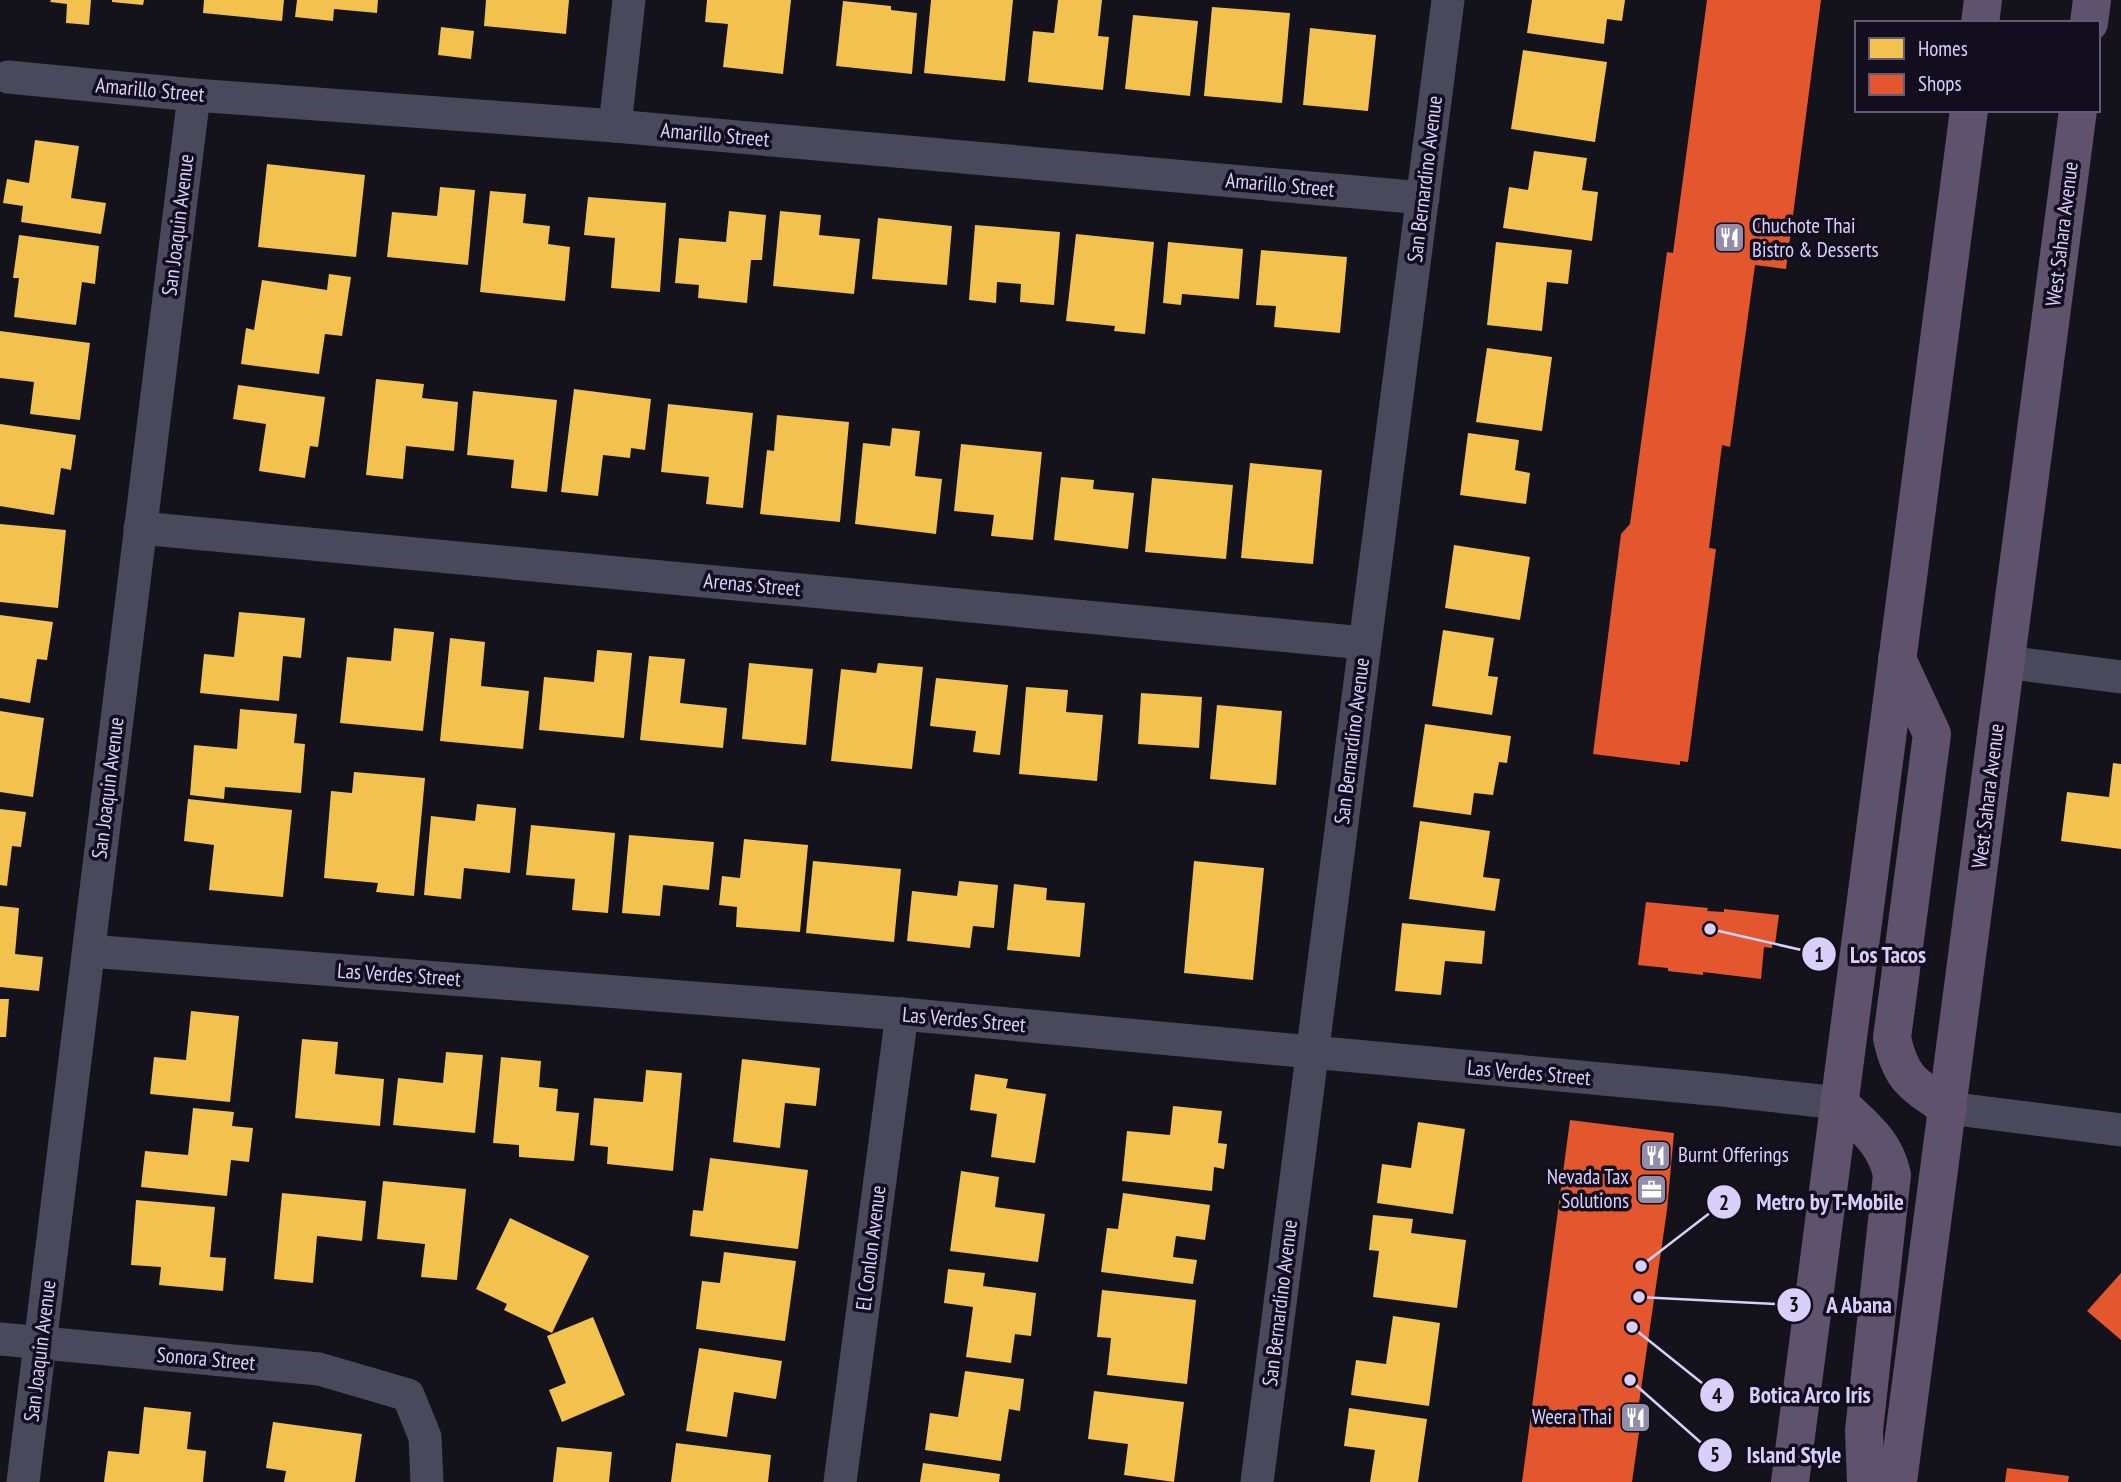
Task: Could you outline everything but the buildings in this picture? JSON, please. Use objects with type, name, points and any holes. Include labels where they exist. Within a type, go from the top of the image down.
[{"type":"main road","points":[[1980,21],[1983,0]]},
{"type":"main road","points":[[2090,21],[2092,0]]},
{"type":"main road","points":[[1790,1482],[1969,112]]},
{"type":"main road","name":"West Sahara Avenue","points":[[1898,1482],[2078,112]]},
{"type":"main road","points":[[1897,659],[1932,734],[1892,1038],[1897,1060],[1910,1083],[1948,1108]]},
{"type":"main road","points":[[1839,1103],[1877,1141],[1888,1156],[1892,1175],[1864,1431],[1866,1482]]},
{"type":"street","points":[[615,126],[629,0]]},
{"type":"street","name":"San Bernardino Avenue","points":[[1257,1482],[1448,0]]},
{"type":"street","name":"Amarillo Street","points":[[8,77],[615,126],[1423,198]]},
{"type":"street","name":"San Joaquin Avenue","points":[[23,1482],[194,94]]},
{"type":"street","name":"Arenas Street","points":[[140,528],[1364,643]]},
{"type":"street","points":[[2005,662],[2121,677]]},
{"type":"street","name":"Las Verdes Street","points":[[89,951],[902,1014],[1839,1103]]},
{"type":"street","name":"El Conlon Avenue","points":[[840,1482],[902,1014]]},
{"type":"street","points":[[1948,1108],[2121,1130]]},
{"type":"street","name":"Sonora Street","points":[[0,1339],[318,1369],[408,1395],[425,1437],[427,1482]]},
{"type":"place","name":"Chuchote Thai Bistro & Desserts","points":[[1729,238]]},
{"type":"place","name":"Los Tacos","points":[[1710,929]]},
{"type":"place","name":"Burnt Offerings","points":[[1655,1155]]},
{"type":"place","name":"Nevada Tax Solutions","points":[[1652,1189]]},
{"type":"place","name":"Metro by T-Mobile","points":[[1641,1266]]},
{"type":"place","name":"A Abana","points":[[1639,1297]]},
{"type":"place","name":"Botica Arco Iris","points":[[1632,1327]]},
{"type":"place","name":"Island Style","points":[[1630,1380]]},
{"type":"place","name":"Weera Thai","points":[[1635,1417]]}]
